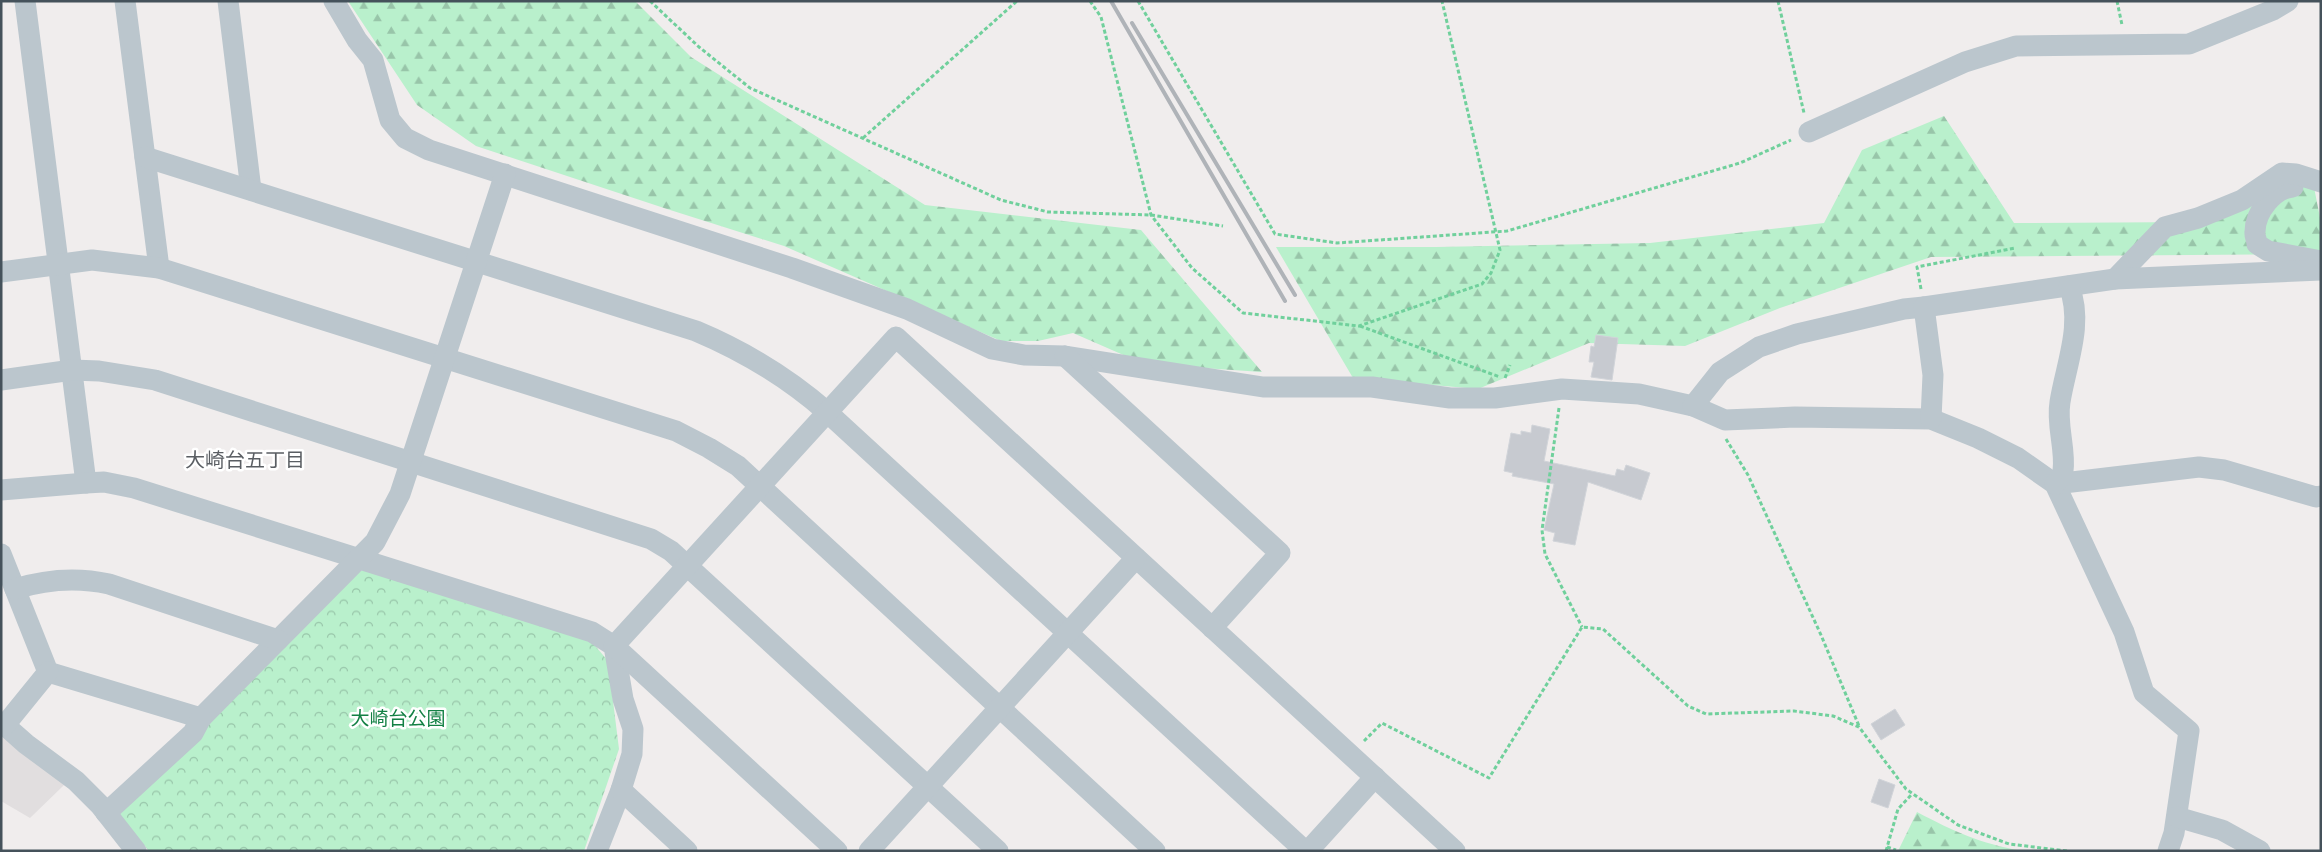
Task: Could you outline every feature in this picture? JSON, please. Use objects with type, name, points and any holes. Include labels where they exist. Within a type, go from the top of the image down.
[{"type":"street","points":[[25,1],[86,482]]},
{"type":"street","points":[[125,1],[159,268]]},
{"type":"street","points":[[228,1],[251,190]]},
{"type":"street","points":[[334,1],[357,40],[373,60],[390,120],[406,138],[429,150],[792,268],[907,309],[992,349],[1024,355],[1065,356],[1263,387],[1372,387],[1450,398],[1495,398],[1562,389],[1639,394],[1693,406],[1725,420],[1795,417],[1930,419],[1978,438],[2018,458],[2055,484],[2124,632],[2144,693],[2189,731],[2177,817],[2168,851]]},
{"type":"street","points":[[1809,132],[1965,62],[2016,46],[2189,44],[2273,10],[2288,1]]},
{"type":"street","points":[[145,157],[696,331],[774,370],[828,412],[1306,851],[1375,777]]},
{"type":"street","points":[[2115,279],[2165,227],[2198,218],[2242,200],[2282,173],[2296,174],[2321,182]]},
{"type":"street","points":[[106,813],[193,733],[202,718],[375,542],[390,517],[411,461],[505,174]]},
{"type":"street","points":[[2321,182],[2307,186],[2285,187],[2272,196],[2261,211],[2254,232],[2257,244],[2268,251],[2321,261]]},
{"type":"street","points":[[1,272],[92,260],[159,268],[676,431],[738,466],[1155,851]]},
{"type":"street","points":[[1693,406],[1720,372],[1759,347],[1797,334],[1904,309],[2115,279],[2321,270]]},
{"type":"street","points":[[2055,484],[2063,473],[2060,404],[2074,334],[2073,298],[2068,286]]},
{"type":"street","points":[[1924,307],[1932,375],[1930,419]]},
{"type":"street","points":[[614,646],[896,337],[1455,851]]},
{"type":"street","points":[[1065,356],[1280,553],[1212,628]]},
{"type":"street","points":[[1,380],[72,370],[99,371],[155,380],[651,538],[671,551],[998,851]]},
{"type":"street","points":[[2055,484],[2199,467],[2224,470],[2316,497],[2321,496]]},
{"type":"street","points":[[1,490],[86,482],[104,482],[134,488],[592,632],[614,646],[837,851]]},
{"type":"street","points":[[1,554],[48,672]]},
{"type":"street","points":[[869,851],[1136,558]]},
{"type":"street","points":[[15,589],[64,579],[90,580],[109,584],[278,640]]},
{"type":"street","points":[[597,851],[621,790],[632,754],[633,729],[623,699],[614,646]]},
{"type":"street","points":[[48,672],[202,718]]},
{"type":"street","points":[[48,672],[3,724],[76,782],[106,813],[136,851]]},
{"type":"street","points":[[621,790],[687,851]]},
{"type":"street","points":[[2177,817],[2222,830],[2260,851]]},
{"type":"path","points":[[650,1],[699,47],[750,88],[1001,200],[1048,212],[1151,215],[1223,226]]},
{"type":"path","points":[[863,138],[1016,1]]},
{"type":"path","points":[[1090,1],[1101,17],[1151,215],[1192,268],[1244,313],[1359,326],[1512,381]]},
{"type":"path","points":[[1138,1],[1275,234],[1337,244],[1507,231],[1740,163],[1809,132],[1778,1]]},
{"type":"path","points":[[1359,326],[1482,284],[1492,272],[1500,250],[1442,1]]},
{"type":"path","points":[[1924,307],[1917,267],[2015,248]]},
{"type":"path","points":[[1507,372],[1510,365]]},
{"type":"path","points":[[1562,389],[1542,530],[1545,554],[1582,626]]},
{"type":"path","points":[[1725,420],[1724,435],[1748,475],[1821,635],[1859,727],[1906,789],[1958,825],[2009,844],[2067,851]]},
{"type":"path","points":[[1582,626],[1603,629],[1688,706],[1706,714],[1794,710],[1833,716],[1859,727]]},
{"type":"path","points":[[1350,755],[1382,723],[1489,778],[1582,626]]},
{"type":"path","points":[[1896,850],[1886,849],[1898,809],[1912,794]]},
{"type":"shaded area","points":[[1,733],[64,785],[30,818],[1,801]]},
{"type":"green space","points":[[348,1],[635,1],[691,57],[925,205],[1141,230],[1262,372],[1144,364],[1073,333],[1038,341],[1001,341],[784,246],[476,146],[417,105]]},
{"type":"green space","points":[[1944,116],[2014,223],[2197,222],[2313,182],[2321,223],[2321,254],[1931,257],[1780,308],[1685,346],[1589,343],[1478,389],[1353,378],[1276,247],[1436,247],[1650,243],[1824,223],[1862,150]]},
{"type":"green space","name":"大崎台公園","points":[[367,569],[592,642],[608,661],[619,749],[584,851],[149,851],[119,815],[355,573]]},
{"type":"green space","points":[[1917,812],[1968,836],[2022,851],[1898,851]]},
{"type":"building","points":[[1596,335],[1618,338],[1612,380],[1591,377],[1594,362],[1589,362],[1591,346],[1594,347]]},
{"type":"building","points":[[1532,425],[1550,429],[1544,461],[1615,476],[1617,469],[1624,471],[1626,465],[1650,473],[1641,500],[1588,482],[1575,545],[1553,541],[1555,533],[1544,530],[1554,484],[1512,476],[1513,473],[1504,471],[1511,433],[1521,435],[1521,431],[1531,433]]},
{"type":"building","points":[[1895,709],[1905,725],[1881,740],[1871,724]]},
{"type":"building","points":[[1879,779],[1895,785],[1888,808],[1871,802]]},
{"type":"railway","points":[[1111,1],[1285,301]]},
{"type":"railway","points":[[1132,23],[1295,295]]},
{"type":"district","name":"大崎台五丁目","points":[[245,460]]}]
